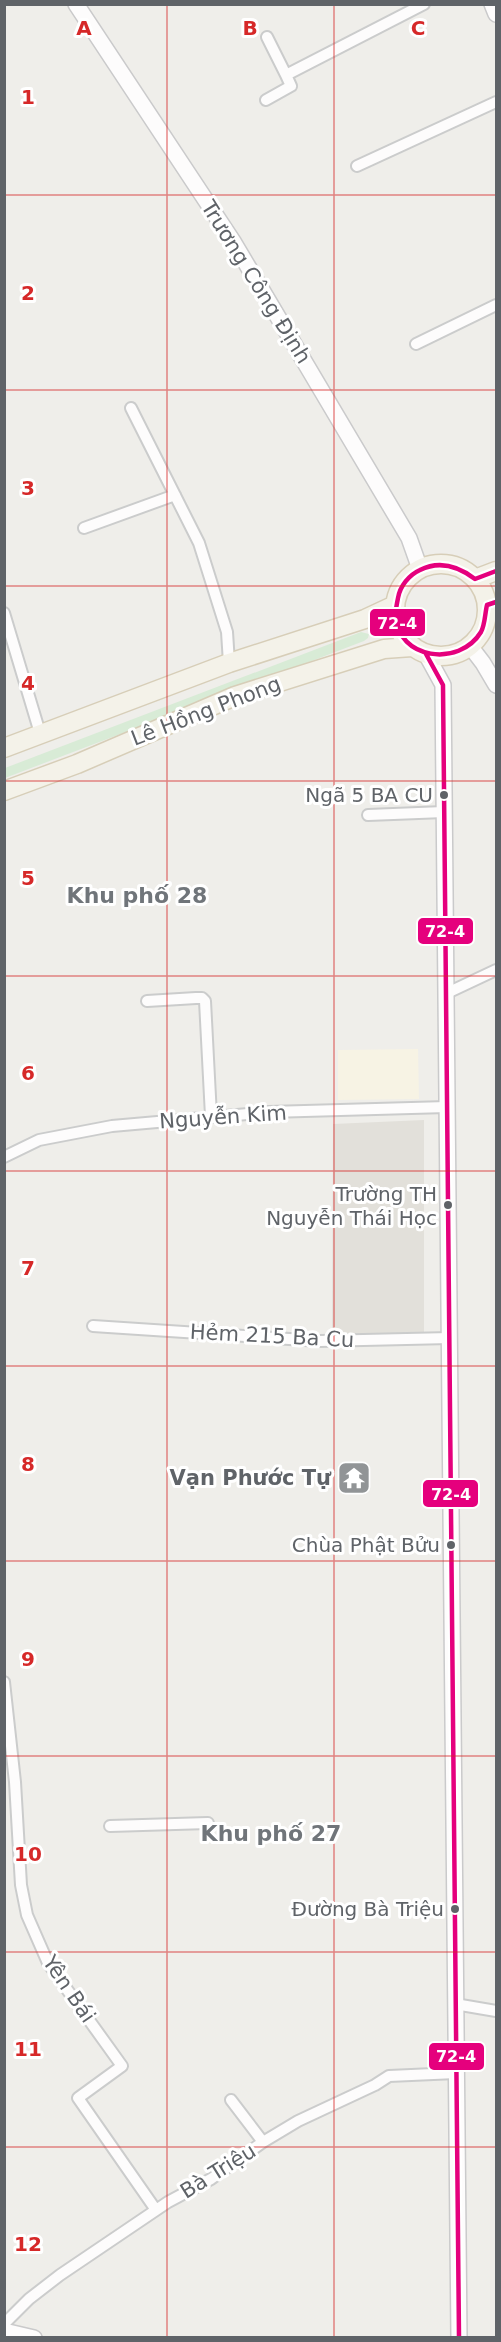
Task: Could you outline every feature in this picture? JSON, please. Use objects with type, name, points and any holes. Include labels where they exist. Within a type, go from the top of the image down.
[{"type":"main road","name":"Trương Công Định","points":[[76,4],[257,280],[409,538],[420,569]]},
{"type":"main road","points":[[492,4],[496,14]]},
{"type":"main road","points":[[419,650],[441,657],[456,654],[470,646],[480,635],[492,604],[475,579],[464,570],[450,565],[435,565],[420,569],[408,578],[400,590],[395,605],[396,621],[402,635],[419,650],[443,685],[459,2337]]},
{"type":"main road","points":[[475,579],[496,571]]},
{"type":"main road","name":"Lê Hồng Phong","points":[[4,748],[229,663],[365,619],[395,605]]},
{"type":"main road","points":[[470,646],[496,685]]},
{"type":"main road","name":"Lê Hồng Phong","points":[[4,791],[77,764],[235,696],[384,649],[419,650]]},
{"type":"main road","points":[[4,2331],[34,2337]]},
{"type":"street","points":[[286,75],[384,27],[424,4]]},
{"type":"street","points":[[266,100],[291,86],[267,37]]},
{"type":"street","points":[[357,166],[496,102]]},
{"type":"street","points":[[416,344],[496,305]]},
{"type":"street","points":[[131,408],[199,543],[227,632],[229,663]]},
{"type":"street","points":[[84,528],[175,495]]},
{"type":"street","points":[[4,613],[40,734]]},
{"type":"street","points":[[368,815],[444,812]]},
{"type":"street","points":[[445,994],[496,970]]},
{"type":"street","points":[[147,1001],[202,998],[205,1001],[211,1116]]},
{"type":"street","name":"Nguyễn Kim","points":[[4,1157],[39,1140],[112,1126],[269,1112],[447,1107]]},
{"type":"street","name":"Hẻm 215 Ba Cu","points":[[93,1326],[321,1341],[450,1338]]},
{"type":"street","name":"Yên Bái","points":[[4,1682],[15,1782],[20,1876],[27,1915],[48,1963],[122,2066],[78,2098],[156,2210]]},
{"type":"street","points":[[110,1826],[208,1823]]},
{"type":"street","points":[[455,2004],[496,2011]]},
{"type":"street","name":"Bà Triệu","points":[[4,2324],[29,2299],[60,2275],[156,2210],[211,2179],[263,2142],[298,2121],[389,2076],[456,2073]]},
{"type":"street","points":[[231,2100],[263,2142]]},
{"type":"shaded area","points":[[418,1049],[419,1099],[338,1100],[338,1050]]},
{"type":"shaded area","points":[[424,1120],[424,1336],[332,1337],[333,1124]]},
{"type":"green space","points":[[361,632],[369,634],[364,641],[5,778],[5,768]]},
{"type":"transit line","name":"72-4","points":[[496,571],[475,579],[455,568],[442,565],[427,567],[416,572],[406,581],[399,594],[396,612],[399,631],[407,642],[431,654],[459,651],[481,632],[487,605],[496,602]]},
{"type":"transit line","name":"72-4","points":[[426,654],[443,685],[459,2338]]},
{"type":"place","name":"Ngã 5 BA CU","points":[[444,795]]},
{"type":"place","name":"Trường TH Nguyễn Thái Học","points":[[448,1205]]},
{"type":"place","name":"Vạn Phước Tự","points":[[354,1478]]},
{"type":"place","name":"Chùa Phật Bửu","points":[[451,1545]]},
{"type":"place","name":"Đường Bà Triệu","points":[[455,1909]]},
{"type":"district","name":"Khu phố 28","points":[[137,895]]},
{"type":"district","name":"Khu phố 27","points":[[271,1833]]}]
